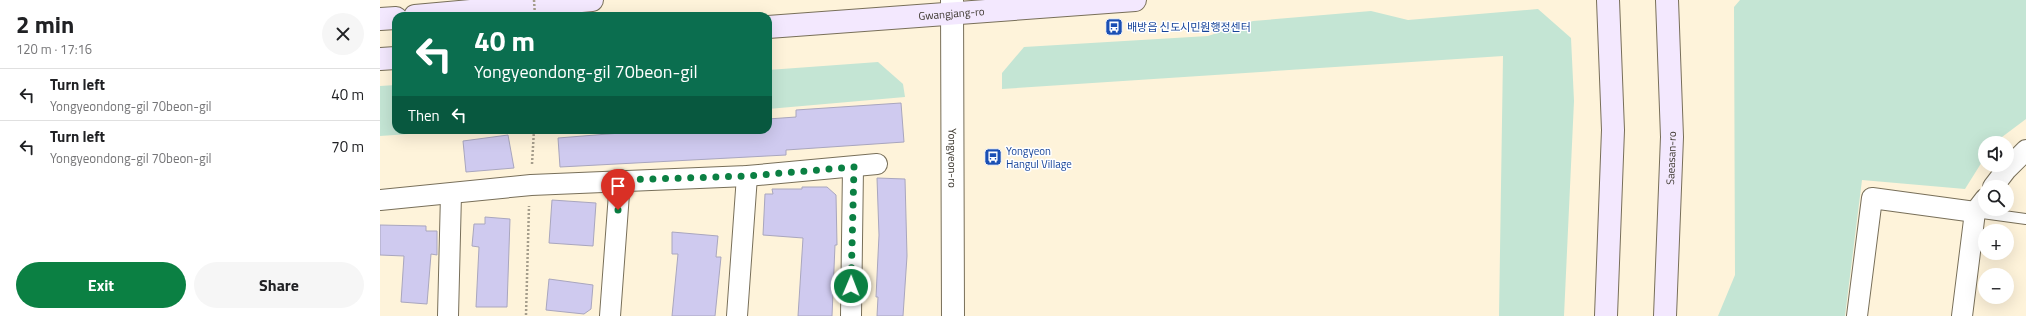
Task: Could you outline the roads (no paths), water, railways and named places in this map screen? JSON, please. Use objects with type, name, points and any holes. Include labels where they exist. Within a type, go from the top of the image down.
[{"type":"main road","points":[[459,12],[592,0]]},
{"type":"main road","name":"Gwangjang-ro","points":[[772,27],[953,6],[1135,0]]},
{"type":"main road","points":[[1606,316],[1613,130],[1608,0]]},
{"type":"main road","name":"Saeasan-ro","points":[[1665,316],[1672,137],[1667,0]]},
{"type":"main road","points":[[380,19],[392,18]]},
{"type":"main road","points":[[380,59],[392,58]]},
{"type":"street","name":"Yongyeon-ro","points":[[953,6],[953,316]]},
{"type":"street","points":[[1998,180],[2026,150]]},
{"type":"street","points":[[380,200],[531,185],[620,180],[747,176],[877,164]]},
{"type":"street","points":[[851,316],[854,167]]},
{"type":"street","points":[[738,316],[747,176]]},
{"type":"street","points":[[610,316],[620,180]]},
{"type":"street","points":[[448,316],[451,194]]},
{"type":"street","points":[[1857,316],[1872,198],[1978,205]]},
{"type":"street","points":[[1962,316],[1978,216]]},
{"type":"lane","points":[[2014,215],[2026,219]]},
{"type":"place","name":"배방읍 신도시민원행정센터","points":[[1114,27]]},
{"type":"place","name":"Yongyeon Hangul Village","points":[[993,157]]}]
